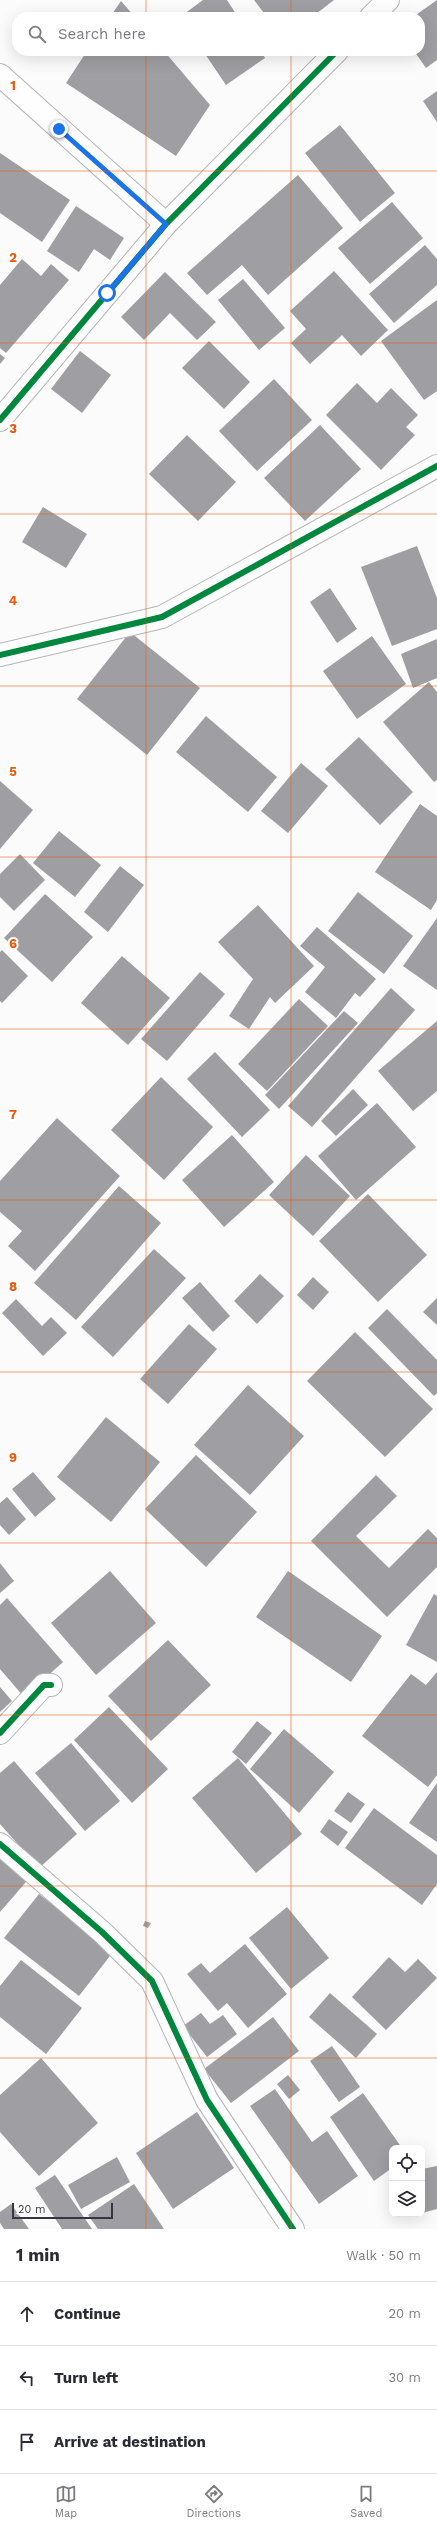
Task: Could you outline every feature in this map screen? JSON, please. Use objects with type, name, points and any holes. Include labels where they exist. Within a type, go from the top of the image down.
[{"type":"street","points":[[376,12],[388,0]]},
{"type":"street","points":[[0,420],[166,224],[332,56]]},
{"type":"street","points":[[0,76],[166,224]]},
{"type":"street","points":[[0,656],[162,617],[437,466]]},
{"type":"street","points":[[0,1733],[44,1685],[51,1686]]},
{"type":"street","points":[[0,1844],[102,1932],[152,1981],[207,2100],[293,2229]]},
{"type":"building","points":[[203,0],[227,0],[235,12],[187,12]]},
{"type":"building","points":[[254,0],[334,0],[318,12],[263,12]]},
{"type":"building","points":[[437,0],[437,60],[426,68],[418,56],[425,56],[425,12],[420,12]]},
{"type":"building","points":[[121,1],[131,12],[113,12]]},
{"type":"building","points":[[84,56],[168,56],[210,105],[176,156],[66,83]]},
{"type":"building","points":[[206,56],[264,56],[265,58],[226,85]]},
{"type":"building","points":[[437,91],[437,122],[423,101]]},
{"type":"building","points":[[340,125],[395,193],[360,222],[305,153]]},
{"type":"building","points":[[0,153],[70,200],[42,242],[0,213]]},
{"type":"building","points":[[298,175],[343,228],[268,295],[242,265],[207,295],[187,273]]},
{"type":"building","points":[[392,202],[423,238],[370,284],[338,248]]},
{"type":"building","points":[[76,206],[124,238],[110,260],[94,249],[79,272],[47,251]]},
{"type":"building","points":[[425,245],[437,259],[437,285],[394,323],[369,294]]},
{"type":"building","points":[[22,259],[41,276],[51,264],[69,280],[6,353],[0,348],[0,285]]},
{"type":"building","points":[[334,271],[388,330],[361,356],[342,335],[310,364],[291,343],[306,329],[290,311]]},
{"type":"building","points":[[165,272],[216,322],[197,340],[170,313],[144,340],[121,317]]},
{"type":"building","points":[[243,279],[285,328],[259,350],[218,300]]},
{"type":"building","points":[[437,300],[437,391],[424,400],[381,341]]},
{"type":"building","points":[[209,341],[250,382],[224,409],[182,368]]},
{"type":"building","points":[[80,351],[111,375],[82,413],[51,389]]},
{"type":"building","points":[[0,354],[5,358],[0,364]]},
{"type":"building","points":[[274,379],[312,420],[257,471],[219,431]]},
{"type":"building","points":[[357,383],[377,403],[391,388],[418,415],[406,427],[415,435],[381,470],[326,415]]},
{"type":"building","points":[[320,425],[361,469],[305,521],[264,478]]},
{"type":"building","points":[[187,435],[236,482],[198,521],[149,474]]},
{"type":"building","points":[[43,507],[87,534],[66,568],[22,542]]},
{"type":"building","points":[[417,546],[437,598],[437,629],[392,646],[361,567]]},
{"type":"building","points":[[330,588],[357,629],[337,643],[310,602]]},
{"type":"building","points":[[130,632],[200,688],[147,755],[77,699]]},
{"type":"building","points":[[372,636],[406,684],[357,719],[323,671]]},
{"type":"building","points":[[437,639],[437,678],[413,688],[401,654]]},
{"type":"building","points":[[429,682],[437,692],[437,780],[434,782],[383,722]]},
{"type":"building","points":[[206,716],[277,777],[248,812],[176,752]]},
{"type":"building","points":[[359,737],[413,792],[380,825],[325,769]]},
{"type":"building","points":[[301,763],[328,786],[288,833],[261,811]]},
{"type":"building","points":[[0,781],[33,810],[0,849]]},
{"type":"building","points":[[420,804],[437,816],[437,900],[431,910],[375,872]]},
{"type":"building","points":[[59,831],[101,865],[75,897],[33,863]]},
{"type":"building","points":[[20,854],[45,880],[14,911],[0,897],[0,874]]},
{"type":"building","points":[[120,866],[144,885],[108,932],[84,912]]},
{"type":"building","points":[[358,892],[413,936],[384,974],[328,931]]},
{"type":"building","points":[[45,894],[93,937],[52,982],[4,938]]},
{"type":"building","points":[[258,905],[314,966],[275,1003],[270,997],[249,1029],[229,1016],[253,979],[218,942]]},
{"type":"building","points":[[437,918],[437,990],[403,966]]},
{"type":"building","points":[[317,927],[376,979],[360,997],[355,993],[336,1018],[305,992],[325,967],[300,946]]},
{"type":"building","points":[[2,950],[28,976],[2,1003],[0,1001],[0,952]]},
{"type":"building","points":[[122,956],[170,998],[128,1045],[81,1003]]},
{"type":"building","points":[[200,972],[225,994],[167,1061],[141,1039]]},
{"type":"building","points":[[391,988],[415,1010],[312,1127],[288,1106]]},
{"type":"building","points":[[299,999],[328,1026],[267,1091],[238,1064]]},
{"type":"building","points":[[344,1011],[358,1023],[279,1109],[265,1095]]},
{"type":"building","points":[[437,1021],[437,1091],[413,1111],[378,1071]]},
{"type":"building","points":[[215,1052],[270,1110],[242,1137],[187,1079]]},
{"type":"building","points":[[161,1077],[213,1127],[164,1180],[111,1130]]},
{"type":"building","points":[[353,1089],[368,1105],[336,1136],[321,1121]]},
{"type":"building","points":[[377,1103],[416,1147],[356,1200],[318,1156]]},
{"type":"building","points":[[57,1118],[120,1176],[35,1271],[8,1246],[22,1231],[0,1212],[0,1181]]},
{"type":"building","points":[[232,1135],[274,1182],[224,1227],[182,1180]]},
{"type":"building","points":[[306,1155],[350,1196],[313,1236],[269,1195]]},
{"type":"building","points":[[119,1186],[161,1223],[76,1320],[34,1283]]},
{"type":"building","points":[[368,1194],[427,1255],[378,1302],[319,1241]]},
{"type":"building","points":[[154,1249],[186,1278],[113,1357],[81,1327]]},
{"type":"building","points":[[260,1274],[284,1296],[257,1324],[234,1301]]},
{"type":"building","points":[[313,1277],[329,1292],[313,1310],[297,1295]]},
{"type":"building","points":[[200,1282],[230,1316],[213,1332],[182,1298]]},
{"type":"building","points":[[437,1298],[437,1325],[423,1312]]},
{"type":"building","points":[[16,1299],[42,1326],[51,1317],[67,1333],[43,1356],[2,1313]]},
{"type":"building","points":[[387,1309],[437,1360],[437,1393],[434,1396],[368,1328]]},
{"type":"building","points":[[189,1324],[217,1349],[168,1404],[140,1379]]},
{"type":"building","points":[[355,1332],[433,1409],[385,1457],[307,1381]]},
{"type":"building","points":[[248,1385],[304,1436],[250,1495],[194,1445]]},
{"type":"building","points":[[106,1417],[160,1462],[111,1522],[57,1477]]},
{"type":"building","points":[[196,1455],[257,1512],[206,1567],[145,1509]]},
{"type":"building","points":[[33,1472],[56,1499],[35,1517],[12,1489]]},
{"type":"building","points":[[376,1475],[397,1496],[356,1536],[389,1568],[428,1529],[437,1538],[437,1567],[387,1617],[311,1541]]},
{"type":"building","points":[[7,1497],[26,1519],[9,1535],[0,1525],[0,1503]]},
{"type":"building","points":[[0,1563],[14,1581],[0,1593]]},
{"type":"building","points":[[110,1571],[156,1623],[96,1675],[51,1623]]},
{"type":"building","points":[[288,1571],[382,1636],[351,1682],[256,1617]]},
{"type":"building","points":[[434,1594],[437,1596],[437,1662],[406,1645]]},
{"type":"building","points":[[7,1598],[63,1662],[24,1697],[0,1669],[0,1605]]},
{"type":"building","points":[[168,1640],[211,1685],[151,1741],[108,1696]]},
{"type":"building","points":[[437,1672],[437,1775],[428,1787],[362,1736],[411,1674],[426,1685]]},
{"type":"building","points":[[0,1687],[12,1701],[0,1712]]},
{"type":"building","points":[[109,1707],[168,1769],[132,1803],[74,1740]]},
{"type":"building","points":[[257,1721],[272,1733],[246,1764],[232,1752]]},
{"type":"building","points":[[284,1729],[334,1772],[299,1813],[250,1769]]},
{"type":"building","points":[[71,1743],[120,1801],[85,1831],[35,1773]]},
{"type":"building","points":[[238,1758],[302,1834],[256,1873],[192,1798]]},
{"type":"building","points":[[14,1761],[77,1834],[39,1868],[0,1824],[0,1773]]},
{"type":"building","points":[[437,1783],[437,1842],[409,1823]]},
{"type":"building","points":[[348,1792],[365,1804],[351,1823],[334,1811]]},
{"type":"building","points":[[374,1808],[437,1855],[437,1884],[422,1905],[345,1848]]},
{"type":"building","points":[[329,1819],[348,1832],[338,1846],[320,1832]]},
{"type":"building","points":[[0,1859],[26,1882],[0,1912]]},
{"type":"building","points":[[39,1894],[113,1952],[79,1996],[4,1938]]},
{"type":"building","points":[[287,1907],[329,1958],[291,1989],[249,1938]]},
{"type":"building","points":[[145,1921],[151,1923],[148,1928],[143,1926]]},
{"type":"building","points":[[245,1944],[287,1994],[248,2028],[227,2003],[218,2011],[187,1974],[201,1963],[210,1973]]},
{"type":"building","points":[[389,1957],[405,1972],[418,1959],[437,1978],[386,2030],[352,1997]]},
{"type":"building","points":[[21,1960],[82,2008],[46,2054],[0,2017],[0,1986]]},
{"type":"building","points":[[330,1993],[377,2034],[356,2058],[309,2017]]},
{"type":"building","points":[[201,2013],[210,2024],[223,2015],[237,2034],[207,2057],[183,2026]]},
{"type":"building","points":[[273,2017],[299,2051],[231,2103],[204,2069]]},
{"type":"building","points":[[332,2046],[360,2087],[339,2102],[310,2061]]},
{"type":"building","points":[[41,2058],[98,2123],[39,2176],[0,2132],[0,2095]]},
{"type":"building","points":[[288,2075],[300,2090],[289,2099],[277,2084]]},
{"type":"building","points":[[275,2089],[312,2142],[327,2131],[358,2176],[319,2204],[250,2106]]},
{"type":"building","points":[[363,2093],[400,2145],[389,2145],[389,2170],[374,2181],[330,2117]]},
{"type":"building","points":[[197,2112],[234,2168],[173,2209],[136,2153]]},
{"type":"building","points":[[117,2157],[130,2182],[81,2209],[68,2185]]},
{"type":"building","points":[[437,2166],[437,2209],[425,2212],[425,2181],[425,2168]]},
{"type":"building","points":[[55,2175],[92,2229],[62,2229],[35,2188]]},
{"type":"building","points":[[134,2184],[164,2229],[98,2229],[88,2215]]},
{"type":"building","points":[[11,2204],[29,2229],[4,2229],[0,2223],[0,2212]]},
{"type":"cycle path","points":[[0,420],[166,224],[332,56]]},
{"type":"cycle path","points":[[0,655],[162,617],[437,466]]},
{"type":"cycle path","points":[[0,1733],[44,1685],[51,1685]]},
{"type":"cycle path","points":[[0,1844],[102,1932],[152,1981],[207,2100],[293,2229]]},
{"type":"route","points":[[59,129],[166,224],[107,293]]}]
